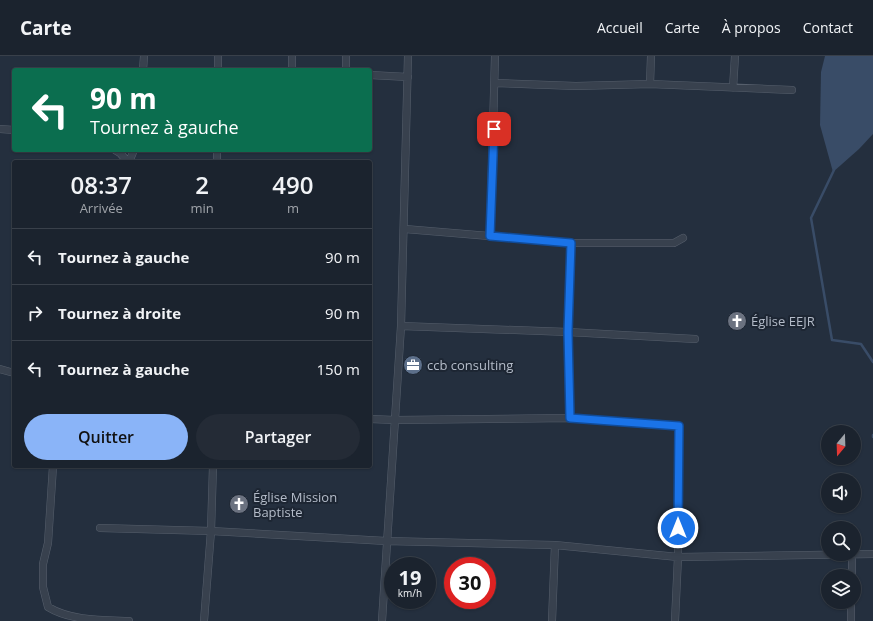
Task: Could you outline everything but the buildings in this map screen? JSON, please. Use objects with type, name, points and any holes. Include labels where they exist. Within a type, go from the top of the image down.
[{"type":"street","points":[[143,68],[144,56]]},
{"type":"street","points":[[218,56],[218,68]]},
{"type":"street","points":[[292,56],[292,68]]},
{"type":"street","points":[[346,56],[346,68]]},
{"type":"street","points":[[382,621],[401,326],[405,229],[408,56]]},
{"type":"street","points":[[490,236],[495,56]]},
{"type":"street","points":[[650,84],[651,56]]},
{"type":"street","points":[[733,88],[735,56]]},
{"type":"street","points":[[372,75],[408,77]]},
{"type":"street","points":[[495,83],[576,86],[650,84],[792,90]]},
{"type":"street","points":[[0,129],[12,130]]},
{"type":"street","points":[[118,152],[127,160]]},
{"type":"street","points":[[405,229],[571,243],[674,243],[683,238]]},
{"type":"street","points":[[570,418],[568,332],[571,243]]},
{"type":"street","points":[[401,326],[695,338]]},
{"type":"street","points":[[0,369],[12,372]]},
{"type":"street","points":[[372,419],[570,418],[679,426],[678,557],[675,621]]},
{"type":"street","points":[[53,468],[48,543],[43,564],[43,587],[48,607],[57,613],[77,618],[129,621]]},
{"type":"street","points":[[204,621],[214,468]]},
{"type":"street","points":[[100,528],[211,531],[386,541],[555,545],[678,557],[821,555]]},
{"type":"street","points":[[552,621],[555,545]]},
{"type":"street","points":[[861,554],[873,554]]},
{"type":"street","points":[[851,609],[851,621]]},
{"type":"water","points":[[825,56],[873,56],[873,134],[859,149],[833,172],[820,125],[821,72]]},
{"type":"waterway","points":[[834,170],[811,218],[832,340],[861,344],[873,362]]},
{"type":"place","name":"Église EEJR","points":[[737,321]]},
{"type":"place","name":"ccb consulting","points":[[413,365]]},
{"type":"place","name":"Église Mission Baptiste","points":[[239,504]]},
{"type":"route","points":[[494,129],[490,236],[571,243],[568,332],[570,418],[679,426],[678,528]]}]
